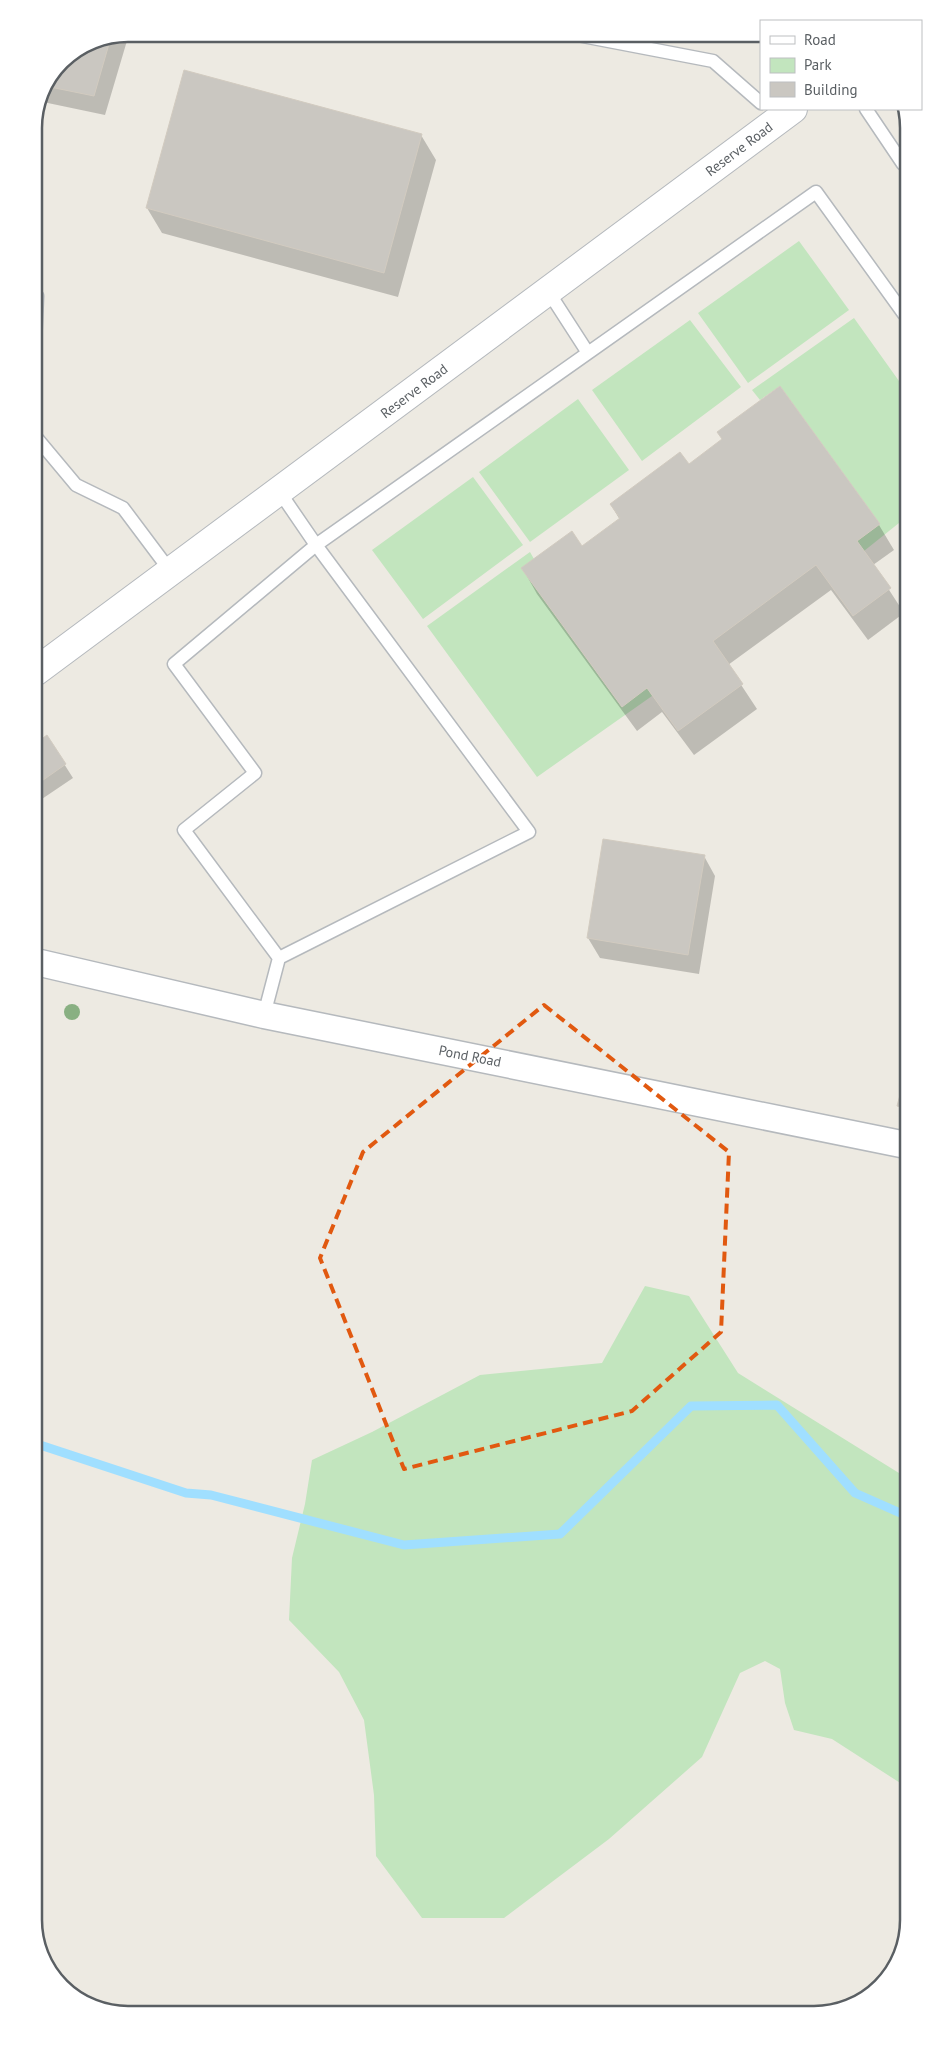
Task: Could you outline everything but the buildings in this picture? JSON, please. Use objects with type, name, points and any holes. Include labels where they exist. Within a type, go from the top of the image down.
[{"type":"street","name":"Reserve Road","points":[[43,666],[548,291],[775,110]]},
{"type":"street","name":"Pond Road","points":[[43,963],[264,1014],[899,1144]]},
{"type":"lane","points":[[617,43],[713,61],[760,98]]},
{"type":"lane","points":[[867,110],[899,158]]},
{"type":"lane","points":[[279,958],[184,830],[255,773],[174,664],[316,545],[816,192],[899,307]]},
{"type":"lane","points":[[548,291],[588,353]]},
{"type":"lane","points":[[43,445],[76,484],[124,508],[171,572]]},
{"type":"lane","points":[[264,1014],[279,958],[529,832],[316,545],[279,491]]},
{"type":"highlighted area","points":[[544,1005],[729,1152],[721,1332],[632,1411],[404,1469],[320,1258],[363,1152]]},
{"type":"green space","points":[[799,241],[849,310],[748,383],[698,313]]},
{"type":"green space","points":[[854,318],[899,381],[899,523],[864,551],[857,541],[880,524],[780,386],[760,400],[752,390]]},
{"type":"green space","points":[[690,320],[741,387],[642,461],[592,390]]},
{"type":"green space","points":[[578,399],[629,470],[530,542],[479,472]]},
{"type":"green space","points":[[473,477],[523,545],[423,619],[372,550]]},
{"type":"green space","points":[[530,552],[534,559],[522,569],[621,706],[647,688],[652,696],[537,777],[427,626]]},
{"type":"green space","points":[[645,1286],[689,1296],[738,1373],[899,1473],[899,1782],[832,1739],[794,1730],[785,1703],[780,1669],[765,1661],[740,1673],[702,1757],[609,1839],[504,1918],[422,1918],[376,1856],[374,1795],[364,1720],[339,1672],[289,1620],[292,1558],[305,1504],[312,1460],[372,1432],[480,1375],[602,1363]]},
{"type":"waterway","points":[[42,1446],[186,1493],[211,1495],[404,1545],[560,1534],[691,1406],[777,1405],[855,1493],[899,1512]]}]
